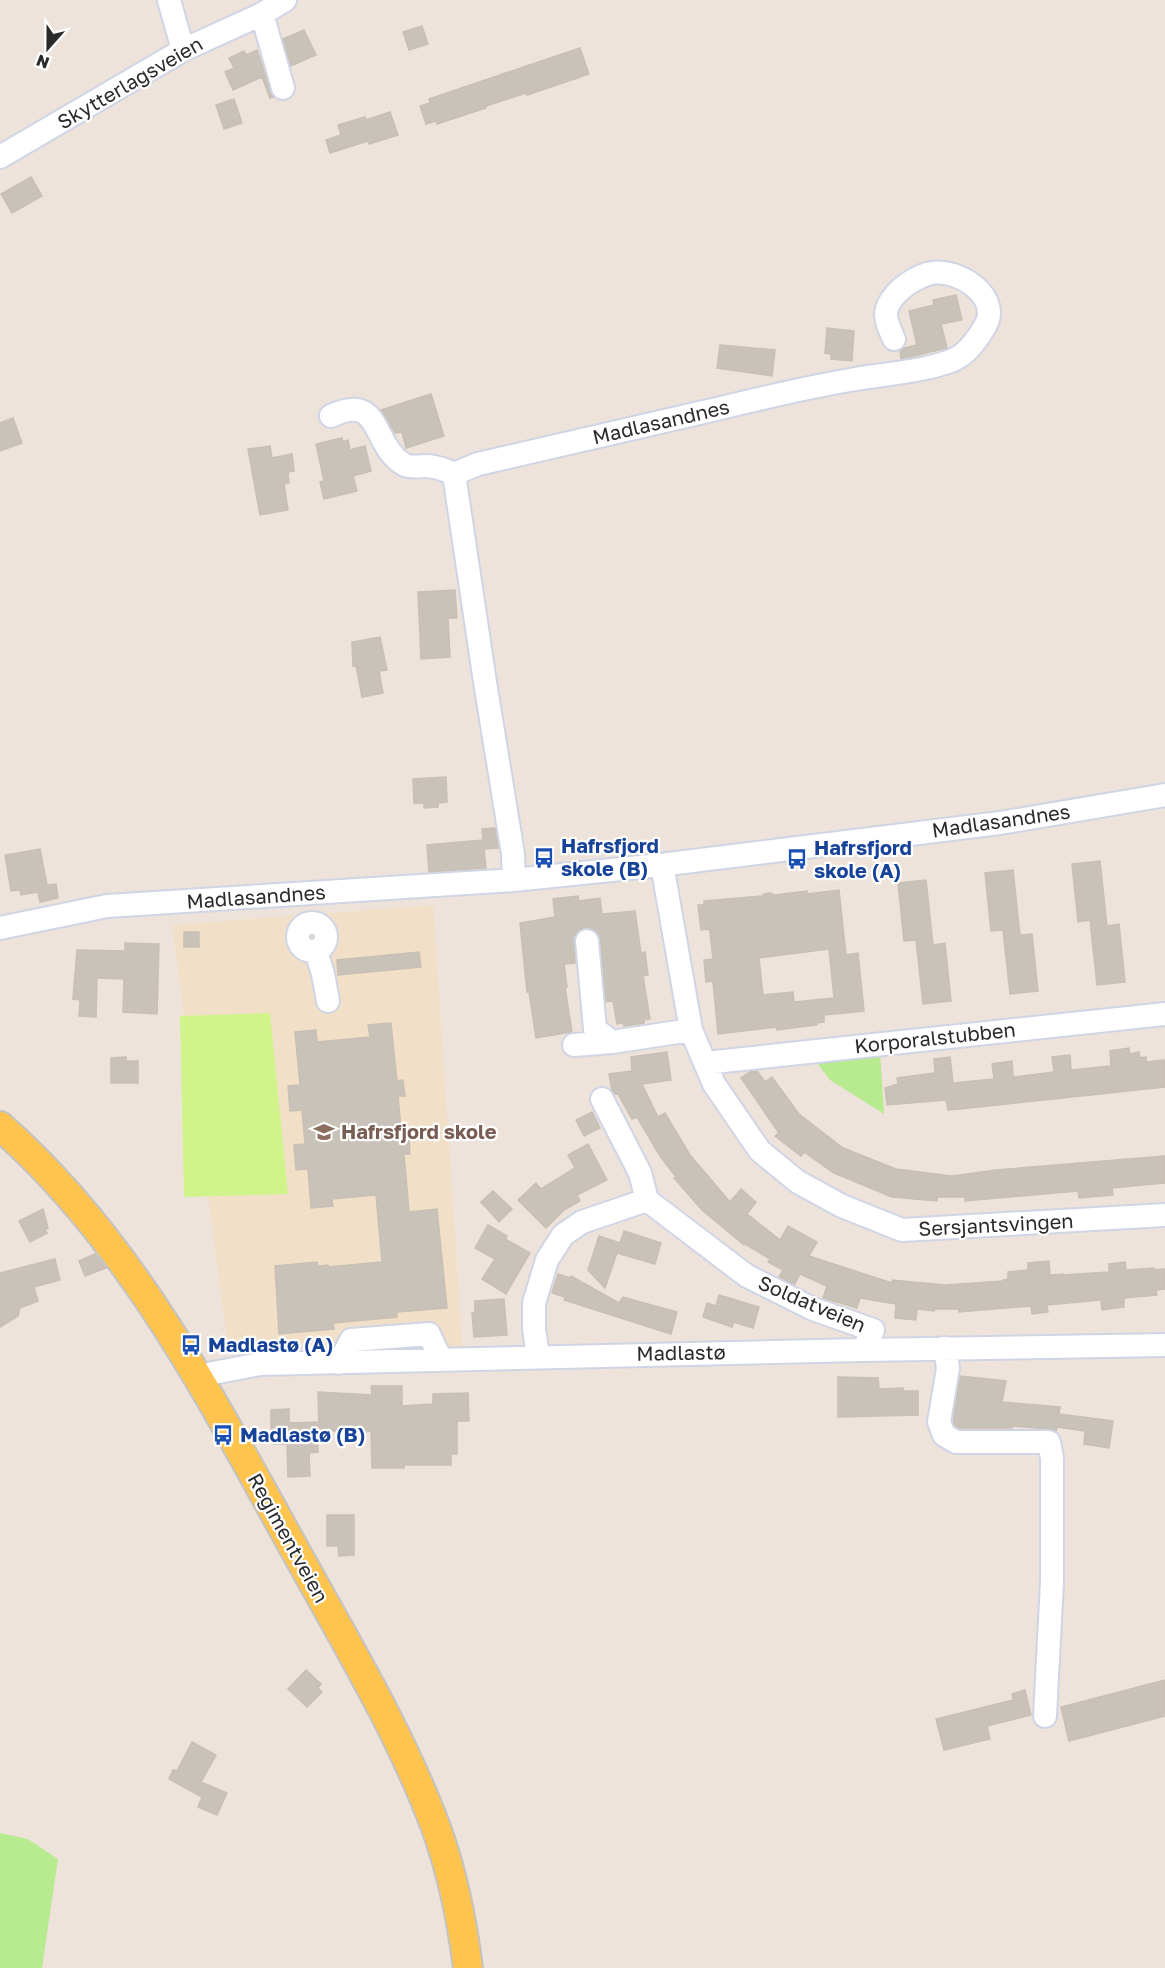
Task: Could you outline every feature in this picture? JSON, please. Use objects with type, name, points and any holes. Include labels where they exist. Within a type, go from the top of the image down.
[{"type":"main road","name":"Regimentveien","points":[[3,1135],[61,1186],[117,1253],[147,1293],[198,1376],[332,1617],[407,1760],[443,1849],[464,1937],[468,1968]]},
{"type":"street","points":[[169,0],[183,50]]},
{"type":"street","name":"Skytterlagsveien","points":[[0,157],[183,50],[262,14],[285,0]]},
{"type":"street","points":[[262,14],[283,88]]},
{"type":"street","name":"Madlasandnes","points":[[454,474],[478,464],[821,385],[934,365],[953,359],[966,352],[988,323],[990,312],[986,298],[971,283],[949,274],[930,273],[904,285],[887,304],[885,320],[894,339]]},
{"type":"street","points":[[332,416],[345,410],[361,410],[368,413],[382,439],[397,459],[406,466],[429,466],[454,474],[484,682],[513,854],[514,880]]},
{"type":"street","name":"Madlasandnes","points":[[0,928],[107,906],[514,880],[660,865],[1000,823],[1165,795]]},
{"type":"street","name":"Sersjantsvingen","points":[[660,865],[664,876],[691,1030],[714,1084],[760,1151],[798,1182],[842,1206],[902,1230],[1165,1215]]},
{"type":"street","points":[[293,895],[295,911],[304,924],[314,922],[323,927],[327,936],[324,946],[316,951],[328,1001]]},
{"type":"street","points":[[587,941],[595,1029],[612,1042]]},
{"type":"street","name":"Korporalstubben","points":[[705,1063],[1165,1014]]},
{"type":"street","points":[[574,1045],[612,1042],[691,1030]]},
{"type":"street","points":[[538,1356],[534,1329],[534,1303],[547,1260],[563,1235],[582,1222],[647,1200],[640,1173],[602,1099]]},
{"type":"street","name":"Soldatveien","points":[[647,1200],[747,1276],[813,1309],[873,1330],[863,1350]]},
{"type":"street","name":"Madlastø","points":[[198,1376],[260,1364],[538,1356],[1165,1345]]},
{"type":"street","points":[[945,1348],[948,1368],[939,1422],[944,1435],[956,1442],[1049,1442],[1052,1458],[1052,1582],[1045,1716]]},
{"type":"shaded area","name":"Hafrsfjord skole","points":[[433,905],[463,1357],[227,1339],[172,925]]},
{"type":"green space","points":[[270,1013],[288,1194],[184,1197],[180,1016]]},
{"type":"green space","points":[[880,1052],[884,1114],[830,1080],[815,1060]]},
{"type":"green space","points":[[0,1833],[28,1839],[58,1859],[42,1968],[0,1968]]},
{"type":"building","points":[[422,26],[428,44],[409,50],[403,32]]},
{"type":"building","points":[[304,30],[316,55],[291,66],[283,39]]},
{"type":"building","points":[[580,48],[589,74],[437,124],[436,121],[426,124],[420,106],[430,103],[429,99]]},
{"type":"building","points":[[257,50],[273,97],[270,98],[262,77],[233,90],[225,72],[234,68],[229,58],[244,51],[246,55]]},
{"type":"building","points":[[234,99],[242,123],[224,129],[216,105]]},
{"type":"building","points":[[390,112],[398,135],[369,144],[368,141],[330,153],[326,140],[341,135],[338,125],[365,117],[366,120]]},
{"type":"building","points":[[31,177],[42,196],[12,213],[1,194]]},
{"type":"building","points":[[956,295],[962,320],[941,324],[947,348],[901,359],[900,351],[917,345],[909,311],[934,305],[933,300]]},
{"type":"building","points":[[827,328],[854,331],[852,361],[831,359],[831,354],[825,353]]},
{"type":"building","points":[[720,345],[775,350],[772,376],[717,368]]},
{"type":"building","points":[[431,394],[444,436],[406,448],[402,432],[395,433],[381,410]]},
{"type":"building","points":[[13,418],[22,443],[0,451],[0,423]]},
{"type":"building","points":[[342,438],[343,442],[348,440],[350,450],[365,446],[371,471],[353,476],[357,491],[324,499],[320,482],[324,481],[316,444]]},
{"type":"building","points":[[270,446],[272,458],[292,454],[294,471],[288,472],[289,483],[284,484],[288,510],[260,515],[248,449]]},
{"type":"building","points":[[455,590],[457,618],[448,618],[450,657],[421,659],[418,592]]},
{"type":"building","points":[[380,637],[387,670],[379,671],[383,693],[362,697],[356,665],[353,666],[352,642]]},
{"type":"building","points":[[446,777],[447,802],[438,803],[438,807],[424,808],[424,803],[414,803],[413,779]]},
{"type":"building","points":[[495,828],[498,848],[484,849],[482,829]]},
{"type":"building","points":[[483,840],[486,868],[429,872],[427,845]]},
{"type":"building","points":[[40,849],[47,885],[56,884],[58,898],[40,902],[38,892],[21,895],[20,890],[11,891],[5,855]]},
{"type":"building","points":[[1100,861],[1107,926],[1119,924],[1125,982],[1097,985],[1090,920],[1078,922],[1072,864]]},
{"type":"building","points":[[1013,870],[1020,935],[1032,934],[1038,991],[1010,994],[1003,930],[991,931],[985,873]]},
{"type":"building","points":[[926,880],[933,945],[945,943],[951,1001],[923,1004],[916,940],[904,941],[898,883]]},
{"type":"building","points":[[839,890],[846,955],[858,953],[864,1011],[824,1015],[824,1022],[816,1023],[817,1025],[718,1034],[713,981],[706,982],[704,960],[713,959],[710,932],[709,929],[701,930],[698,905],[704,905],[704,901],[762,896],[771,893],[774,895],[807,891],[807,894]],"holes":[[[829,949],[834,998],[794,1002],[793,992],[763,995],[759,958]]]},
{"type":"building","points":[[578,896],[579,901],[600,898],[602,914],[635,911],[641,953],[645,952],[648,975],[643,976],[650,1019],[644,1020],[644,1023],[624,1026],[623,1023],[617,1024],[613,1001],[606,1002],[600,939],[593,929],[585,928],[579,930],[575,936],[575,963],[564,964],[572,1032],[536,1038],[529,992],[527,992],[520,923],[555,917],[553,899]]},
{"type":"building","points":[[184,932],[199,932],[199,947],[184,947]]},
{"type":"building","points":[[125,943],[159,944],[157,1014],[123,1012],[124,979],[97,978],[96,1017],[79,1016],[80,1000],[73,999],[77,950],[125,951]]},
{"type":"building","points":[[419,952],[421,967],[338,975],[337,960]]},
{"type":"building","points":[[391,1023],[397,1081],[403,1080],[405,1096],[398,1096],[402,1140],[409,1139],[410,1154],[404,1154],[409,1212],[437,1209],[447,1308],[397,1312],[397,1317],[333,1323],[334,1329],[279,1334],[275,1266],[317,1262],[318,1266],[328,1265],[328,1267],[382,1262],[376,1195],[332,1199],[333,1206],[311,1208],[308,1169],[296,1170],[294,1145],[305,1144],[302,1110],[290,1111],[288,1086],[300,1085],[295,1032],[316,1030],[317,1042],[370,1037],[368,1025]]},
{"type":"building","points":[[1129,1048],[1130,1054],[1139,1052],[1140,1058],[1146,1057],[1146,1062],[1165,1060],[1165,1087],[948,1110],[946,1100],[887,1105],[885,1088],[898,1084],[897,1078],[935,1073],[934,1059],[950,1057],[953,1083],[994,1079],[992,1064],[1012,1061],[1013,1077],[1054,1072],[1052,1057],[1070,1055],[1071,1070],[1111,1066],[1110,1051]]},
{"type":"building","points":[[667,1052],[671,1080],[642,1084],[658,1117],[665,1113],[690,1155],[730,1202],[741,1189],[756,1202],[747,1214],[780,1240],[788,1226],[817,1242],[809,1256],[892,1283],[892,1280],[945,1285],[1003,1281],[1008,1279],[1008,1272],[1028,1270],[1028,1263],[1049,1261],[1050,1275],[1063,1275],[1109,1272],[1109,1264],[1125,1262],[1126,1270],[1165,1269],[1165,1289],[1156,1290],[1157,1295],[1124,1298],[1124,1307],[1102,1310],[1101,1300],[1047,1305],[1048,1312],[1032,1314],[1031,1306],[959,1312],[959,1309],[935,1309],[934,1311],[917,1309],[916,1320],[895,1318],[896,1304],[860,1298],[857,1308],[823,1298],[827,1286],[800,1274],[794,1285],[779,1277],[783,1270],[768,1262],[770,1259],[744,1245],[702,1210],[674,1178],[676,1177],[660,1156],[637,1117],[632,1119],[618,1094],[612,1090],[609,1074],[632,1071],[631,1057]]},
{"type":"building","points":[[126,1057],[126,1061],[138,1061],[138,1083],[111,1083],[111,1058]]},
{"type":"building","points":[[757,1071],[765,1082],[772,1077],[799,1114],[843,1148],[896,1169],[952,1176],[996,1170],[1165,1156],[1165,1183],[1112,1188],[1113,1195],[1079,1198],[1078,1191],[965,1201],[965,1197],[937,1197],[937,1201],[892,1197],[834,1173],[804,1152],[801,1156],[775,1136],[779,1133],[741,1078],[750,1072]]},
{"type":"building","points":[[592,1112],[600,1128],[584,1136],[576,1120]]},
{"type":"building","points":[[588,1144],[607,1180],[577,1195],[580,1201],[564,1210],[546,1228],[518,1200],[536,1183],[541,1189],[575,1168],[568,1155]]},
{"type":"building","points":[[493,1191],[512,1209],[499,1222],[481,1202]]},
{"type":"building","points":[[43,1209],[48,1228],[45,1230],[47,1233],[30,1242],[19,1221]]},
{"type":"building","points":[[488,1225],[507,1236],[505,1239],[530,1253],[506,1294],[482,1279],[495,1259],[475,1248]]},
{"type":"building","points":[[624,1231],[661,1243],[655,1264],[617,1253],[620,1244],[605,1288],[588,1270],[599,1236],[620,1243]]},
{"type":"building","points":[[95,1254],[106,1268],[85,1276],[79,1261]]},
{"type":"building","points":[[55,1259],[60,1280],[34,1287],[38,1301],[20,1308],[18,1316],[0,1327],[0,1273]]},
{"type":"building","points":[[558,1274],[570,1278],[571,1276],[619,1303],[623,1297],[677,1312],[671,1334],[564,1300],[565,1297],[552,1293]]},
{"type":"building","points":[[719,1295],[759,1307],[753,1328],[734,1322],[732,1327],[703,1317],[707,1303],[716,1306]]},
{"type":"building","points":[[504,1299],[507,1335],[474,1337],[472,1313],[475,1313],[475,1301]]},
{"type":"building","points":[[960,1376],[1006,1381],[1002,1402],[1060,1407],[1059,1414],[1113,1421],[1109,1448],[1084,1444],[1085,1431],[1057,1427],[1056,1431],[1013,1426],[1012,1428],[960,1428],[955,1426],[953,1421]]},
{"type":"building","points":[[838,1377],[878,1378],[879,1389],[903,1388],[903,1391],[918,1391],[918,1415],[838,1417]]},
{"type":"building","points":[[371,1386],[402,1386],[402,1406],[433,1404],[433,1394],[468,1393],[469,1421],[457,1421],[457,1454],[451,1454],[451,1465],[372,1468],[371,1431],[319,1431],[318,1392],[372,1395]]},
{"type":"building","points":[[289,1409],[289,1423],[317,1422],[318,1452],[309,1453],[310,1476],[288,1477],[287,1444],[274,1444],[271,1436],[271,1410]]},
{"type":"building","points":[[327,1515],[354,1515],[354,1555],[339,1556],[338,1546],[327,1546]]},
{"type":"building","points":[[306,1670],[321,1684],[318,1688],[322,1692],[307,1707],[288,1689]]},
{"type":"building","points":[[1165,1680],[1165,1716],[1069,1741],[1061,1707]]},
{"type":"building","points":[[1025,1690],[1031,1715],[987,1726],[990,1739],[944,1750],[936,1719],[1013,1700],[1012,1694]]},
{"type":"building","points":[[192,1742],[216,1755],[201,1782],[227,1793],[217,1815],[198,1807],[202,1797],[169,1779],[173,1770],[177,1771]]},
{"type":"place","name":"Hafrsfjord skole (B)","points":[[544,858]]},
{"type":"place","name":"Hafrsfjord skole (A)","points":[[797,859]]},
{"type":"place","name":"Hafrsfjord skole","points":[[324,1132]]},
{"type":"place","name":"Madlastø (A)","points":[[191,1345]]},
{"type":"place","name":"Madlastø (B)","points":[[223,1435]]}]
